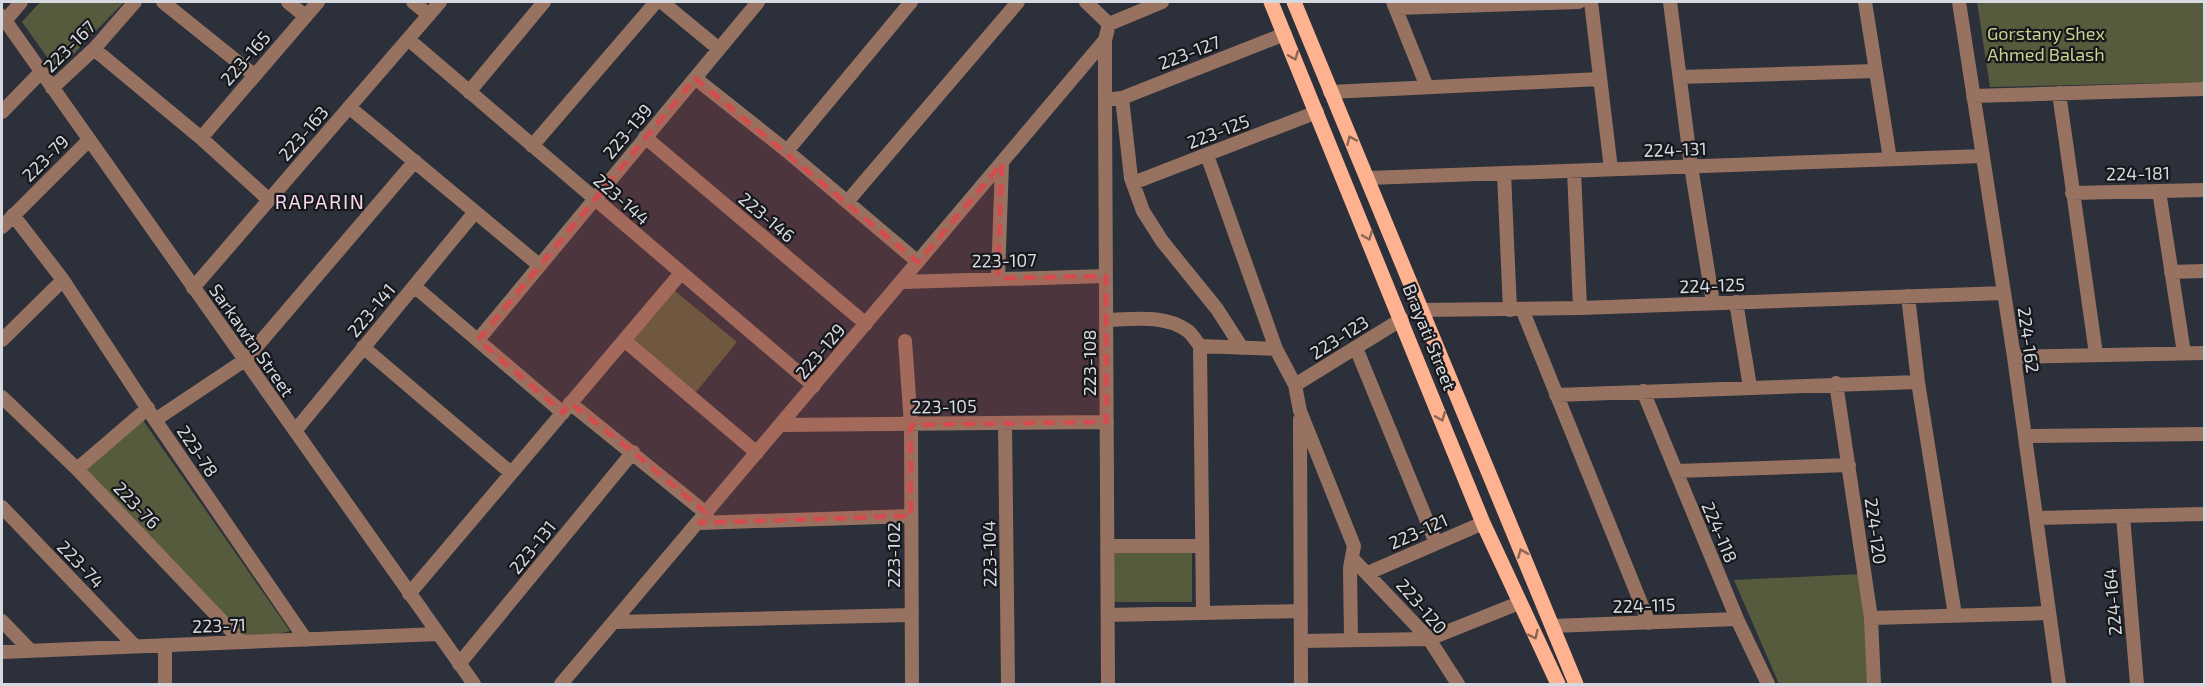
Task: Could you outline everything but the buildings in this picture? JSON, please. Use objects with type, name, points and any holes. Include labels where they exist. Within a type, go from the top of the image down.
[{"type":"main road","name":"Brayati Street","points":[[1271,2],[1483,522],[1558,684]]},
{"type":"main road","name":"Brayati Street","points":[[1294,2],[1576,684]]},
{"type":"street","points":[[3,19],[21,2]]},
{"type":"street","name":"223-167","points":[[52,88],[94,49],[135,2]]},
{"type":"street","points":[[164,2],[254,75]]},
{"type":"street","points":[[288,2],[305,16]]},
{"type":"street","name":"223-165","points":[[201,138],[318,2]]},
{"type":"street","points":[[413,2],[429,15]]},
{"type":"street","name":"223-163","points":[[193,288],[440,2]]},
{"type":"street","points":[[469,92],[544,2]]},
{"type":"street","points":[[532,146],[656,2]]},
{"type":"street","points":[[662,2],[718,49]]},
{"type":"street","name":"223-139","points":[[478,340],[758,2]]},
{"type":"street","points":[[787,151],[910,2]]},
{"type":"street","points":[[847,202],[1018,2]]},
{"type":"street","points":[[1086,2],[1109,24]]},
{"type":"street","points":[[1109,24],[1162,2]]},
{"type":"street","points":[[1427,87],[1394,5],[1579,2]]},
{"type":"street","points":[[1591,2],[1611,169]]},
{"type":"street","points":[[1670,2],[1691,166],[1713,303]]},
{"type":"street","points":[[1865,2],[1890,159]]},
{"type":"street","name":"224-162","points":[[1959,2],[2014,357],[2059,684]]},
{"type":"street","name":"Sarkawtn Street","points":[[3,19],[474,684]]},
{"type":"street","points":[[1105,40],[1109,24]]},
{"type":"street","name":"223-127","points":[[1105,100],[1122,98],[1285,34]]},
{"type":"street","name":"223-144","points":[[408,39],[814,387]]},
{"type":"street","name":"223-108","points":[[1105,40],[1108,684]]},
{"type":"street","name":"223-129","points":[[561,684],[616,622],[1105,40]]},
{"type":"street","points":[[94,49],[201,138],[269,200]]},
{"type":"street","points":[[1680,77],[1876,71]]},
{"type":"street","points":[[2,112],[41,72]]},
{"type":"street","points":[[695,78],[787,151],[918,262]]},
{"type":"street","points":[[1330,92],[1600,79]]},
{"type":"street","points":[[1973,96],[2205,89]]},
{"type":"street","points":[[2059,93],[2096,354]]},
{"type":"street","points":[[1122,98],[1136,195],[1152,227],[1217,309],[1242,348]]},
{"type":"street","points":[[349,107],[538,265]]},
{"type":"street","name":"223-125","points":[[1133,183],[1317,112]]},
{"type":"street","name":"223-146","points":[[645,137],[866,324]]},
{"type":"street","name":"223-79","points":[[2,228],[89,140]]},
{"type":"street","points":[[1207,154],[1276,349],[1295,385],[1300,411],[1301,684]]},
{"type":"street","name":"224-131","points":[[1368,178],[1983,156]]},
{"type":"street","points":[[77,469],[151,414],[244,360],[415,161]]},
{"type":"street","points":[[998,278],[1002,163]]},
{"type":"street","points":[[1574,171],[1580,308]]},
{"type":"street","points":[[1504,173],[1516,310],[1556,394],[1649,622]]},
{"type":"street","name":"224-181","points":[[2072,193],[2205,190]]},
{"type":"street","points":[[2159,191],[2184,353]]},
{"type":"street","name":"223-141","points":[[295,431],[475,212]]},
{"type":"street","name":"223-78","points":[[14,215],[63,280],[151,414],[306,640]]},
{"type":"street","points":[[2171,272],[2205,271]]},
{"type":"street","points":[[410,594],[681,273]]},
{"type":"street","name":"223-107","points":[[902,282],[1106,276]]},
{"type":"street","points":[[2,340],[63,280]]},
{"type":"street","points":[[414,286],[478,340],[567,408],[633,452],[703,518],[911,516]]},
{"type":"street","name":"224-125","points":[[1421,310],[1516,310],[2004,292]]},
{"type":"street","points":[[1908,296],[1918,382],[1956,615]]},
{"type":"street","points":[[1736,302],[1750,387]]},
{"type":"street","points":[[1106,320],[1151,319],[1172,323],[1188,331],[1200,346],[1203,612]]},
{"type":"street","name":"223-123","points":[[1295,385],[1402,319]]},
{"type":"street","points":[[624,340],[757,453]]},
{"type":"street","name":"223-102","points":[[905,341],[911,425],[912,684]]},
{"type":"street","points":[[1200,346],[1276,349]]},
{"type":"street","points":[[363,347],[511,473]]},
{"type":"street","points":[[1356,348],[1436,543]]},
{"type":"street","points":[[2014,357],[2205,353]]},
{"type":"street","points":[[1556,394],[1918,382]]},
{"type":"street","name":"224-120","points":[[1836,383],[1871,618],[1874,684]]},
{"type":"street","name":"224-118","points":[[1643,391],[1737,619],[1768,684]]},
{"type":"street","name":"223-76","points":[[2,397],[77,469],[242,642]]},
{"type":"street","points":[[1300,411],[1354,546],[1351,639]]},
{"type":"street","name":"223-105","points":[[781,425],[1107,422]]},
{"type":"street","name":"223-104","points":[[1005,423],[1008,684]]},
{"type":"street","points":[[2025,436],[2205,434]]},
{"type":"street","name":"223-131","points":[[459,664],[633,452]]},
{"type":"street","points":[[1676,471],[1849,465]]},
{"type":"street","name":"223-74","points":[[2,507],[135,646]]},
{"type":"street","name":"224-164","points":[[2123,516],[2137,684]]},
{"type":"street","points":[[2036,518],[2204,516]]},
{"type":"street","name":"223-121","points":[[1368,573],[1483,522]]},
{"type":"street","points":[[1107,546],[1201,546]]},
{"type":"street","name":"223-120","points":[[1352,558],[1429,639],[1458,684]]},
{"type":"street","points":[[1301,641],[1429,639],[1519,603]]},
{"type":"street","points":[[1108,615],[1301,611]]},
{"type":"street","points":[[1871,618],[2049,613]]},
{"type":"street","points":[[616,622],[912,615]]},
{"type":"street","name":"224-115","points":[[1552,627],[1737,619]]},
{"type":"street","points":[[2,621],[30,650]]},
{"type":"street","name":"223-71","points":[[2,652],[438,634]]},
{"type":"street","points":[[165,645],[165,684]]},
{"type":"highlighted area","points":[[695,78],[918,262],[1002,163],[998,278],[1106,276],[1107,422],[911,425],[911,516],[699,523],[707,514],[633,452],[570,403],[563,413],[478,340]]},
{"type":"green space","points":[[40,2],[124,2],[57,71],[22,22]]},
{"type":"green space","name":"Gorstany Shex Ahmed Balash","points":[[1977,2],[2204,2],[2204,82],[1990,87]]},
{"type":"green space","points":[[669,286],[737,342],[696,392],[628,336]]},
{"type":"green space","points":[[142,419],[290,631],[245,642],[84,472]]},
{"type":"green space","points":[[1110,552],[1192,552],[1192,602],[1109,602]]},
{"type":"green space","points":[[1861,574],[1875,684],[1779,684],[1734,580]]},
{"type":"district","name":"RAPARIN","points":[[320,201]]}]
